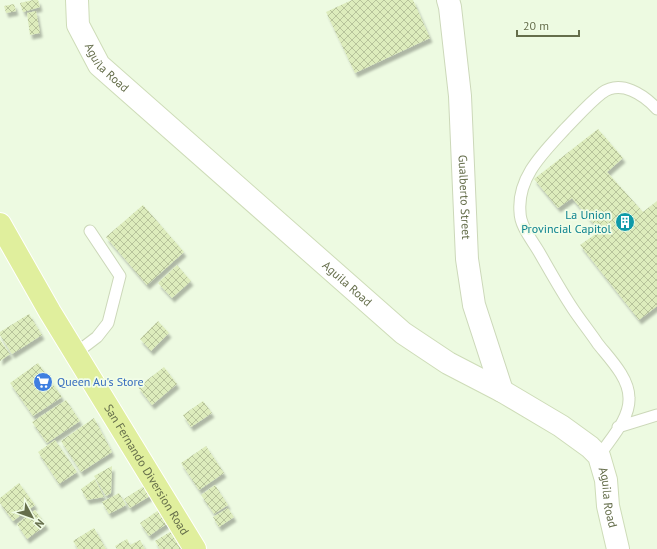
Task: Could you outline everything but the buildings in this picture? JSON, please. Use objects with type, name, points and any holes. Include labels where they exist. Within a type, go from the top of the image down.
[{"type":"highway","name":"San Fernando Diversion Road","points":[[0,224],[76,354],[195,549]]},
{"type":"street","name":"Aguila Road","points":[[77,0],[78,25],[99,65],[403,334],[448,363],[502,391],[561,426],[590,447],[599,456],[606,480],[608,506],[618,549]]},
{"type":"street","name":"Gualberto Street","points":[[448,0],[460,96],[467,259],[474,305],[502,391]]},
{"type":"lane","points":[[599,456],[628,411],[629,397],[625,380],[573,308],[525,228],[520,212],[521,199],[526,180],[536,162],[589,103],[604,92],[614,88],[624,88],[636,92],[649,100],[657,109]]},
{"type":"lane","points":[[76,354],[97,337],[108,323],[120,276],[90,231]]},
{"type":"lane","points":[[618,428],[657,415]]},
{"type":"place","name":"La Union Provincial Capitol","points":[[625,222]]},
{"type":"place","name":"Queen Au's Store","points":[[43,382]]}]
